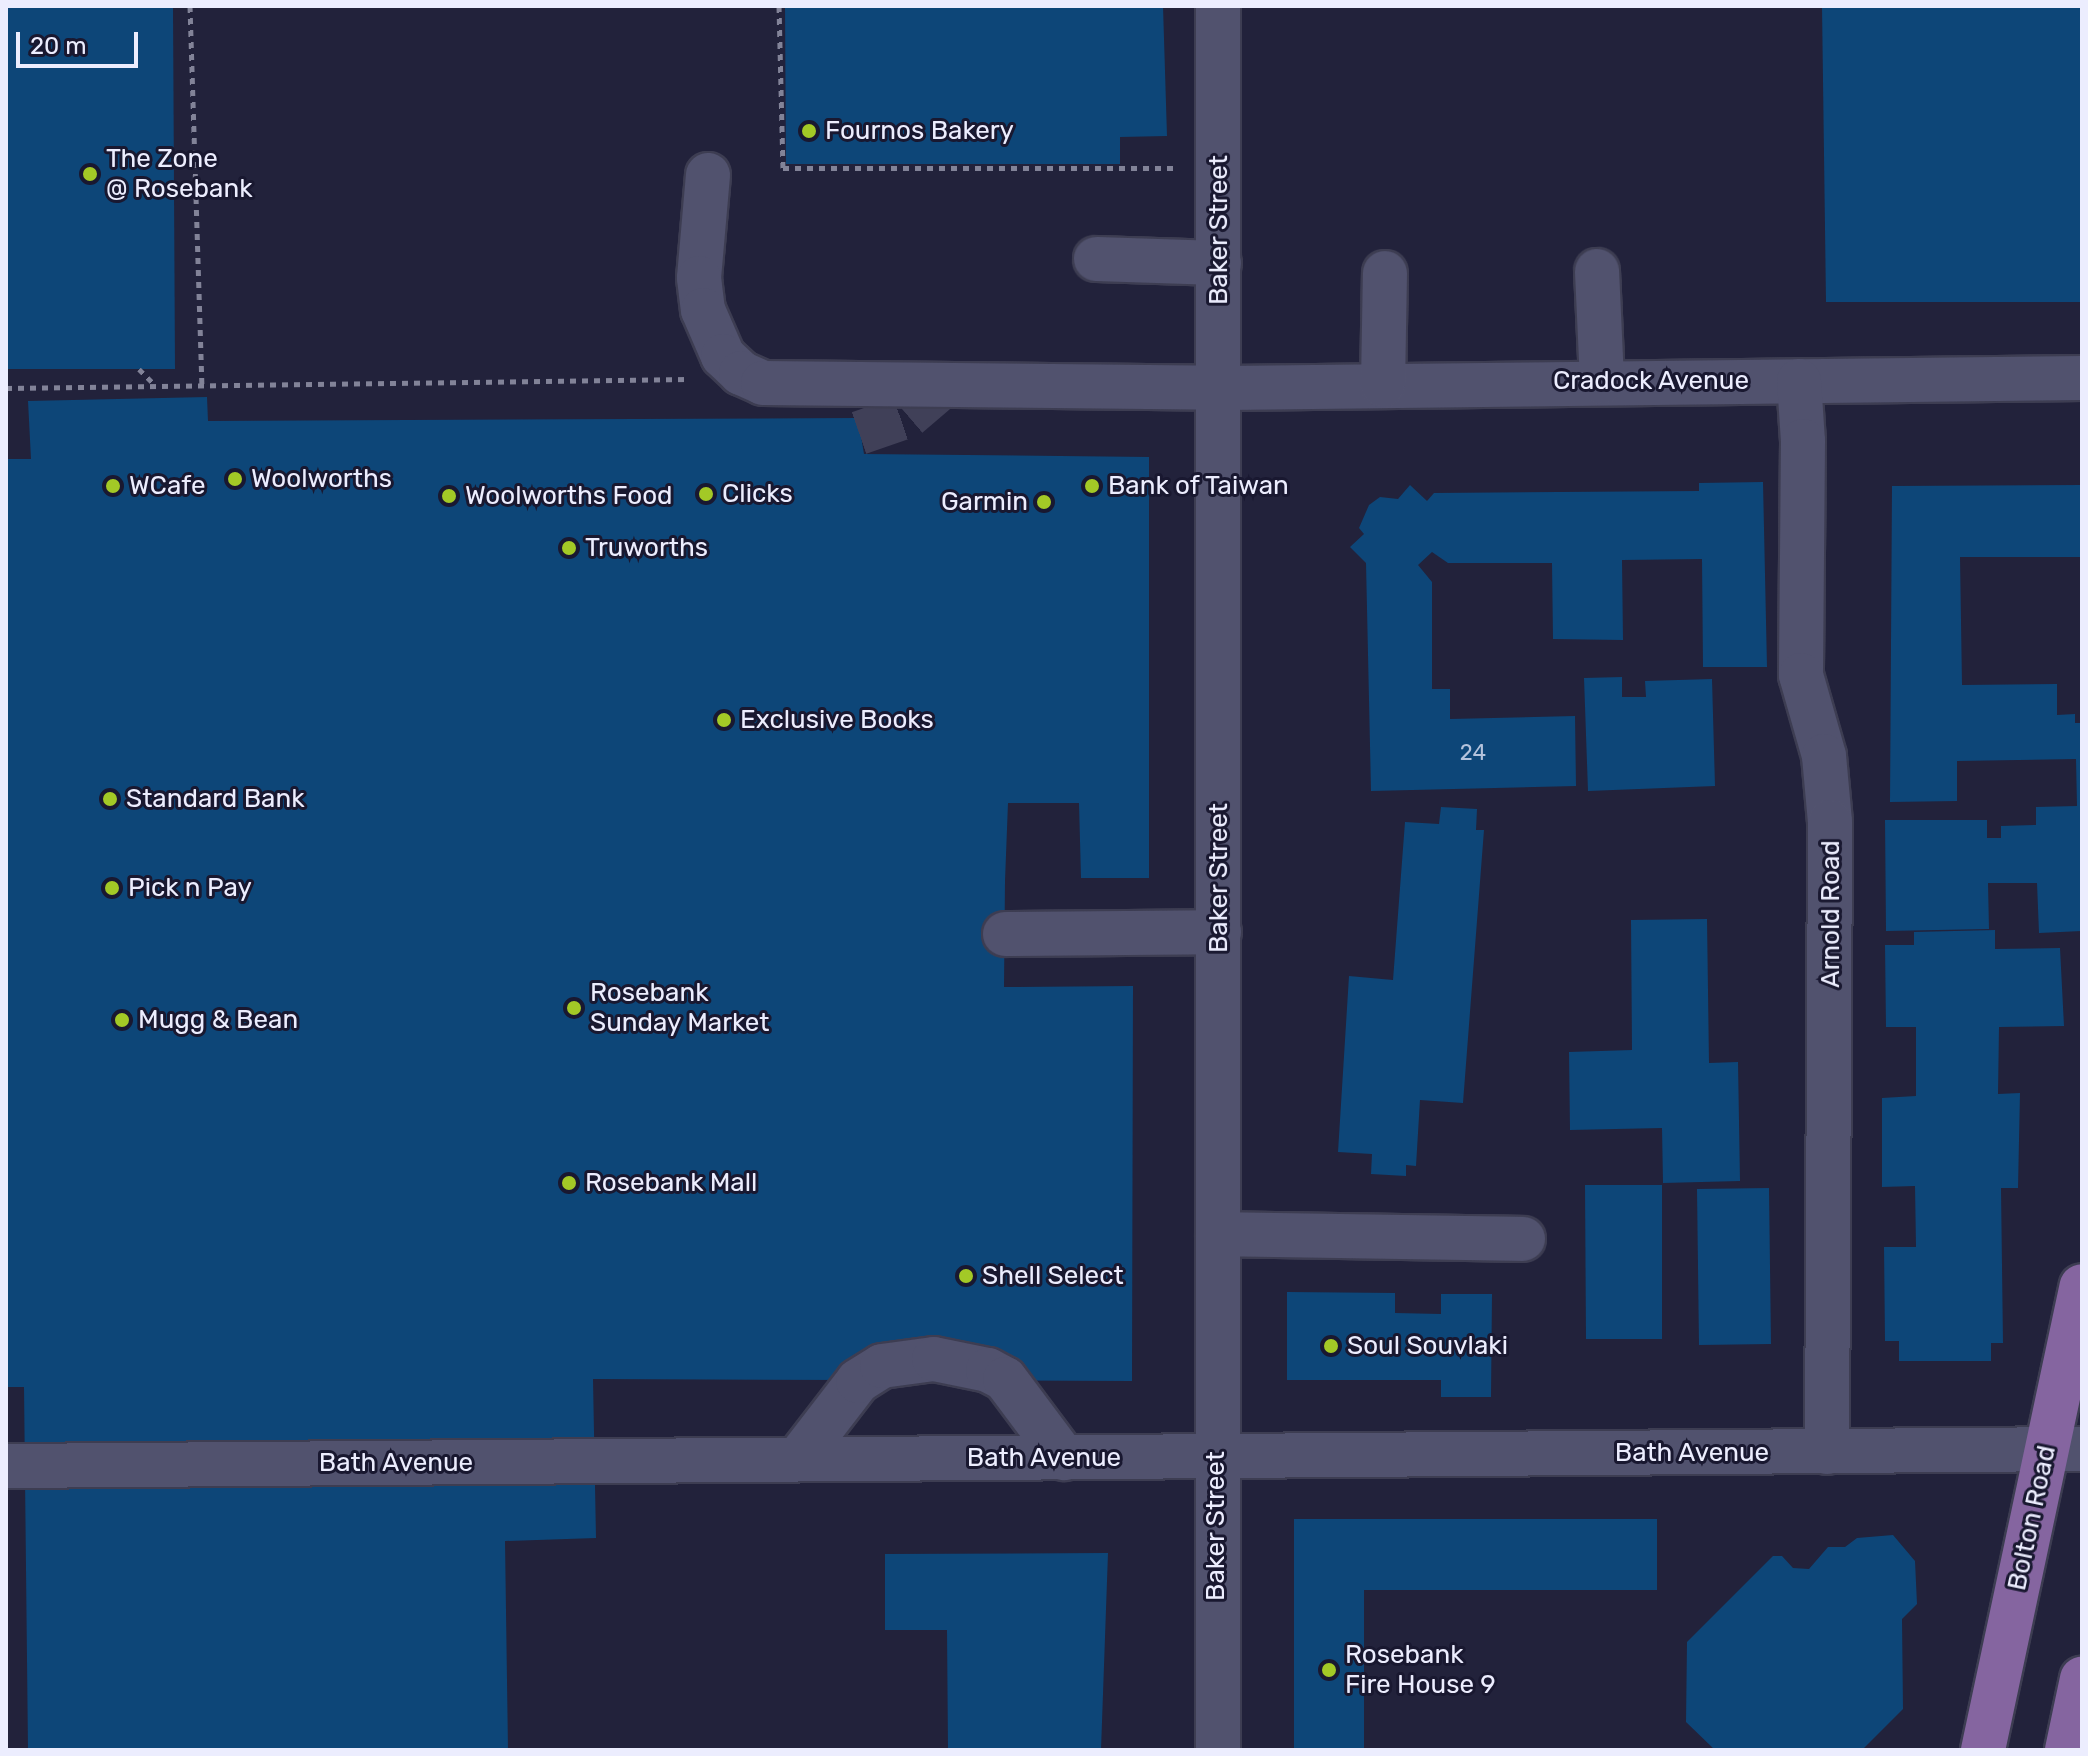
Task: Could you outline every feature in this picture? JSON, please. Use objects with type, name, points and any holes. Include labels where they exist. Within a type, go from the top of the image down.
[{"type":"main road","name":"Bolton Road","points":[[1983,1750],[2064,1449],[2082,1286]]},
{"type":"main road","points":[[2067,1750],[2082,1679]]},
{"type":"street","name":"Baker Street","points":[[1218,6],[1218,1750]]},
{"type":"street","points":[[708,175],[701,301],[723,356],[749,377]]},
{"type":"street","points":[[1096,259],[1219,263]]},
{"type":"street","points":[[1597,271],[1602,382]]},
{"type":"street","points":[[1383,385],[1385,273]]},
{"type":"street","name":"Cradock Avenue","points":[[749,377],[793,384],[1220,388],[2082,378]]},
{"type":"street","name":"Arnold Road","points":[[1799,381],[1803,441],[1801,675],[1824,756],[1830,822],[1827,1452]]},
{"type":"street","points":[[1005,934],[1219,932]]},
{"type":"street","points":[[1218,1234],[1523,1239]]},
{"type":"street","points":[[798,1459],[858,1381],[882,1366],[934,1359],[988,1370],[1005,1379],[1064,1458]]},
{"type":"street","name":"Bath Avenue","points":[[6,1466],[2064,1449]]},
{"type":"path","points":[[190,6],[202,384]]},
{"type":"path","points":[[779,6],[783,168],[1173,168]]},
{"type":"path","points":[[139,369],[155,386]]},
{"type":"path","points":[[6,388],[749,377]]},
{"type":"building","name":"The Zone @ Rosebank","points":[[6,6],[173,6],[175,369],[6,369]]},
{"type":"building","points":[[785,6],[1163,6],[1167,136],[1120,137],[1120,164],[786,164]]},
{"type":"building","points":[[1822,6],[2082,6],[2082,302],[1826,302]]},
{"type":"building","name":"Rosebank Mall","points":[[207,397],[208,421],[858,418],[864,454],[1149,457],[1149,878],[1081,878],[1079,803],[1008,803],[1005,881],[1004,987],[1133,986],[1132,1381],[593,1379],[596,1538],[505,1541],[508,1750],[28,1750],[24,1387],[6,1387],[6,459],[31,459],[28,401]]},
{"type":"building","points":[[1763,482],[1767,667],[1703,667],[1702,559],[1622,560],[1623,640],[1553,639],[1552,563],[1448,563],[1432,552],[1418,565],[1432,582],[1432,689],[1450,689],[1450,719],[1575,716],[1576,786],[1371,791],[1366,563],[1350,547],[1364,534],[1359,528],[1369,505],[1380,497],[1398,499],[1410,485],[1427,501],[1434,493],[1699,491],[1699,483]]},
{"type":"building","points":[[2082,485],[2082,557],[1960,557],[1962,685],[2057,684],[2057,715],[2075,714],[2075,723],[2082,723],[2082,931],[2039,933],[2037,883],[1988,883],[1989,929],[1886,931],[1885,820],[1987,820],[1987,838],[2001,838],[2001,826],[2036,825],[2036,807],[2077,806],[2076,759],[1957,761],[1957,801],[1890,802],[1892,486]]},
{"type":"building","points":[[1622,677],[1622,697],[1646,697],[1645,681],[1712,679],[1715,786],[1588,791],[1584,678]]},
{"type":"building","points":[[1441,807],[1477,809],[1476,830],[1484,830],[1463,1103],[1420,1100],[1416,1166],[1406,1165],[1406,1176],[1371,1174],[1372,1154],[1338,1152],[1349,976],[1393,980],[1405,822],[1439,824]]},
{"type":"building","points":[[1707,919],[1709,1063],[1738,1062],[1740,1181],[1663,1183],[1662,1128],[1570,1130],[1569,1052],[1632,1050],[1631,920]]},
{"type":"building","points":[[1995,930],[1995,949],[2060,948],[2064,1026],[1999,1027],[1998,1094],[2020,1093],[2018,1188],[2001,1188],[2003,1343],[1991,1343],[1991,1361],[1899,1361],[1899,1341],[1885,1341],[1884,1247],[1916,1247],[1915,1186],[1882,1187],[1882,1098],[1916,1096],[1916,1027],[1886,1027],[1885,945],[1914,945],[1914,932]]},
{"type":"building","points":[[1585,1185],[1662,1185],[1662,1339],[1586,1339]]},
{"type":"building","points":[[1769,1188],[1771,1344],[1699,1345],[1697,1189]]},
{"type":"building","points":[[1287,1292],[1395,1293],[1395,1313],[1441,1314],[1441,1294],[1492,1294],[1491,1397],[1441,1397],[1441,1380],[1287,1380]]},
{"type":"building","name":"Rosebank Fire House 9","points":[[1294,1519],[1657,1519],[1657,1590],[1364,1590],[1364,1750],[1294,1750]]},
{"type":"building","points":[[1893,1535],[1915,1561],[1917,1604],[1902,1619],[1903,1709],[1862,1750],[1715,1750],[1686,1722],[1687,1642],[1773,1556],[1782,1556],[1793,1568],[1809,1569],[1828,1547],[1845,1547],[1857,1538]]},
{"type":"building","points":[[1108,1553],[1101,1750],[948,1750],[947,1630],[885,1630],[885,1554]]},
{"type":"tunnel","points":[[859,433],[908,416],[942,387]]},
{"type":"place","name":"Fournos Bakery","points":[[809,131]]},
{"type":"place","name":"The Zone @ Rosebank","points":[[90,174]]},
{"type":"place","name":"Woolworths","points":[[235,479]]},
{"type":"place","name":"WCafe","points":[[113,486]]},
{"type":"place","name":"Bank of Taiwan","points":[[1092,486]]},
{"type":"place","name":"Clicks","points":[[706,494]]},
{"type":"place","name":"Woolworths Food","points":[[449,496]]},
{"type":"place","name":"Garmin","points":[[1044,502]]},
{"type":"place","name":"Truworths","points":[[569,548]]},
{"type":"place","name":"Exclusive Books","points":[[724,720]]},
{"type":"place","name":"Standard Bank","points":[[110,799]]},
{"type":"place","name":"Pick n Pay","points":[[112,888]]},
{"type":"place","name":"Rosebank Sunday Market","points":[[574,1008]]},
{"type":"place","name":"Mugg & Bean","points":[[122,1020]]},
{"type":"place","name":"Rosebank Mall","points":[[569,1183]]},
{"type":"place","name":"Shell Select","points":[[966,1276]]},
{"type":"place","name":"Soul Souvlaki","points":[[1331,1346]]},
{"type":"place","name":"Rosebank Fire House 9","points":[[1329,1670]]}]
